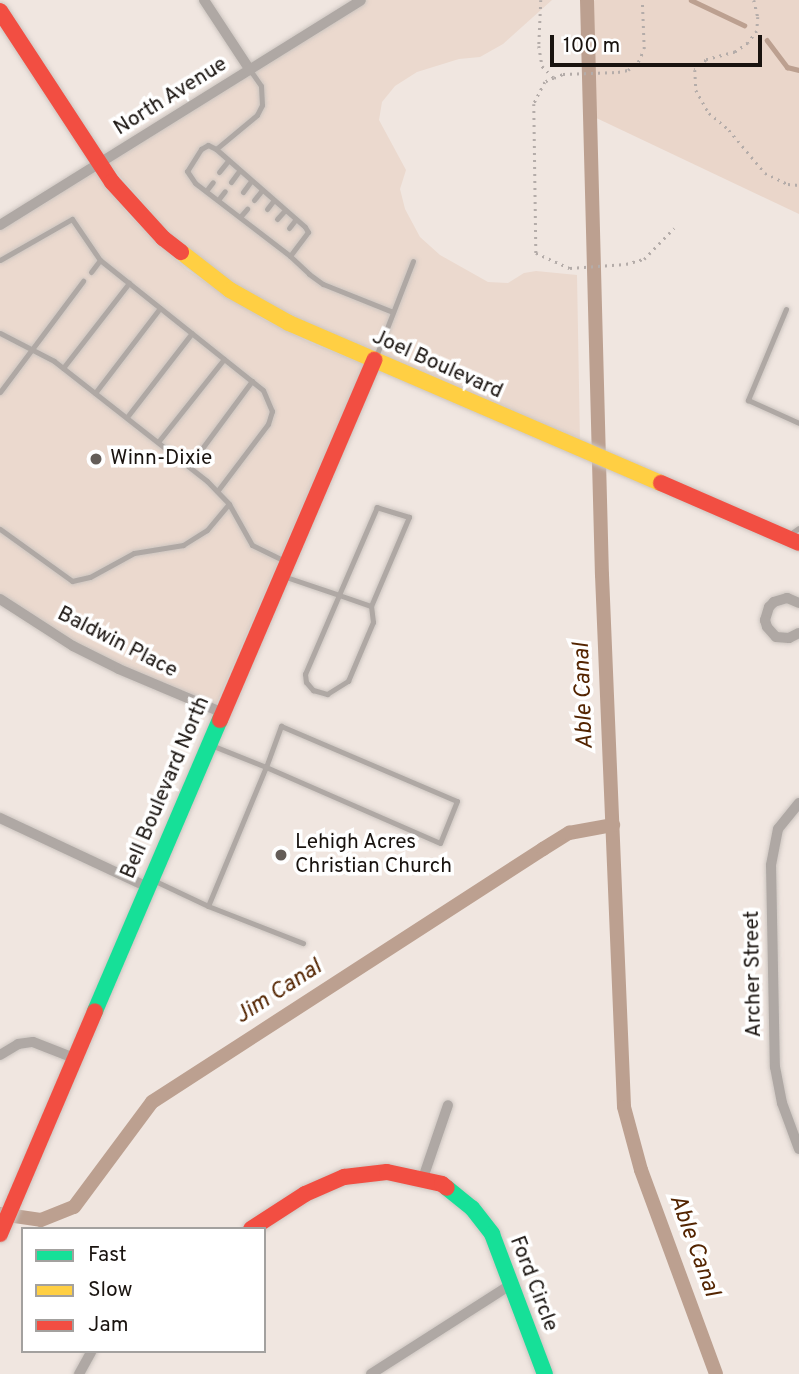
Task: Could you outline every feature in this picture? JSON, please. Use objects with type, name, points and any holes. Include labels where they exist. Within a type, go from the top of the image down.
[{"type":"street","points":[[204,0],[250,70]]},
{"type":"street","name":"North Avenue","points":[[0,225],[361,0]]},
{"type":"street","name":"Joel Boulevard","points":[[0,11],[99,164],[135,210],[193,264],[269,313],[573,448],[795,536]]},
{"type":"street","name":"Bell Boulevard North","points":[[0,1234],[207,744],[374,360]]},
{"type":"street","points":[[799,588],[797,602],[774,601],[765,620],[767,627],[776,637],[789,638],[799,633]]},
{"type":"street","name":"Baldwin Place","points":[[0,599],[73,646],[118,669],[221,712]]},
{"type":"street","name":"Archer Street","points":[[799,803],[778,829],[771,865],[775,1067],[793,1116],[799,1149]]},
{"type":"street","points":[[0,818],[149,883]]},
{"type":"street","points":[[0,1055],[18,1044],[33,1042],[74,1058]]},
{"type":"street","points":[[423,1178],[447,1105]]},
{"type":"street","name":"Ford Circle","points":[[254,1227],[305,1194],[344,1177],[387,1172],[423,1178],[458,1195],[477,1214],[496,1242],[545,1374]]},
{"type":"street","points":[[370,1374],[512,1284]]},
{"type":"street","points":[[79,1374],[91,1353]]},
{"type":"lane","points":[[216,149],[257,116],[262,105],[261,86],[250,70]]},
{"type":"lane","points":[[290,256],[308,232],[216,149],[208,145],[201,149],[187,171],[205,191],[323,284],[393,312]]},
{"type":"lane","points":[[219,173],[228,161]]},
{"type":"lane","points":[[231,181],[239,171]]},
{"type":"lane","points":[[243,192],[251,181]]},
{"type":"lane","points":[[205,191],[213,182]]},
{"type":"lane","points":[[254,200],[262,190]]},
{"type":"lane","points":[[218,200],[225,191]]},
{"type":"lane","points":[[267,209],[274,200]]},
{"type":"lane","points":[[230,210],[236,202]]},
{"type":"lane","points":[[240,217],[247,209]]},
{"type":"lane","points":[[277,219],[285,210]]},
{"type":"lane","points":[[0,260],[72,219],[100,260],[263,390],[272,411],[268,424],[218,490]]},
{"type":"lane","points":[[253,227],[259,219]]},
{"type":"lane","points":[[289,228],[296,219]]},
{"type":"lane","points":[[264,236],[270,228]]},
{"type":"lane","points":[[275,244],[281,237]]},
{"type":"lane","points":[[91,272],[100,260]]},
{"type":"lane","points":[[374,360],[413,261]]},
{"type":"lane","points":[[0,393],[83,281]]},
{"type":"lane","points":[[63,368],[129,283]]},
{"type":"lane","points":[[95,393],[160,308]]},
{"type":"lane","points":[[786,309],[748,400],[799,423]]},
{"type":"lane","points":[[0,333],[33,348],[63,368],[218,490],[252,545],[283,568],[339,595],[371,606]]},
{"type":"lane","points":[[127,417],[192,333]]},
{"type":"lane","points":[[159,442],[224,359]]},
{"type":"lane","points":[[188,466],[252,381]]},
{"type":"lane","points":[[0,529],[72,580],[90,577],[134,553],[183,545],[207,530],[229,504]]},
{"type":"lane","points":[[377,507],[409,517],[371,606],[373,622],[348,681],[327,695],[313,690],[306,682],[305,674],[377,507]]},
{"type":"lane","points":[[207,744],[266,767],[440,843],[457,801],[281,726],[266,767],[208,906]]},
{"type":"lane","points":[[149,883],[303,943]]},
{"type":"path","points":[[541,0],[542,66],[554,78]]},
{"type":"path","points":[[642,0],[644,49],[638,62],[628,70],[618,72],[563,74],[545,82],[534,104],[536,253],[570,268],[626,264],[644,259],[674,228]]},
{"type":"path","points":[[754,0],[758,17],[757,31],[748,43],[735,52],[706,60],[695,71],[696,90],[709,113],[729,130],[765,173],[788,184],[799,185]]},
{"type":"shaded area","points":[[367,0],[552,0],[503,44],[480,57],[459,59],[417,72],[395,86],[382,102],[379,120],[406,170],[400,189],[405,209],[420,237],[440,255],[488,282],[508,283],[524,273],[536,271],[577,275],[580,442],[293,316],[235,284],[169,233],[106,160]]},
{"type":"shaded area","points":[[595,0],[799,0],[799,214],[590,115],[587,5]]},
{"type":"shaded area","points":[[92,168],[129,215],[187,270],[265,320],[311,343],[364,364],[212,714],[105,665],[37,629],[0,604],[0,224]]},
{"type":"waterway","name":"Able Canal","points":[[587,0],[602,575],[624,1107],[641,1170],[716,1374]]},
{"type":"waterway","points":[[691,0],[744,25]]},
{"type":"waterway","points":[[767,40],[787,67],[799,70]]},
{"type":"waterway","name":"Jim Canal","points":[[0,1214],[41,1220],[74,1207],[152,1102],[569,833],[613,825]]},
{"type":"traffic: fast","points":[[95,1011],[220,720]]},
{"type":"traffic: fast","points":[[447,1188],[472,1208],[492,1234],[545,1374]]},
{"type":"traffic: slow","points":[[181,252],[230,290],[289,323],[661,483]]},
{"type":"traffic: jam","points":[[0,11],[112,182],[163,238],[181,252]]},
{"type":"traffic: jam","points":[[220,720],[374,360]]},
{"type":"traffic: jam","points":[[661,483],[799,543]]},
{"type":"traffic: jam","points":[[0,1234],[95,1011]]},
{"type":"traffic: jam","points":[[254,1227],[305,1194],[344,1177],[387,1172],[442,1184],[447,1188]]},
{"type":"place","name":"Winn-Dixie","points":[[96,459]]},
{"type":"place","name":"Lehigh Acres Christian Church","points":[[281,855]]}]
